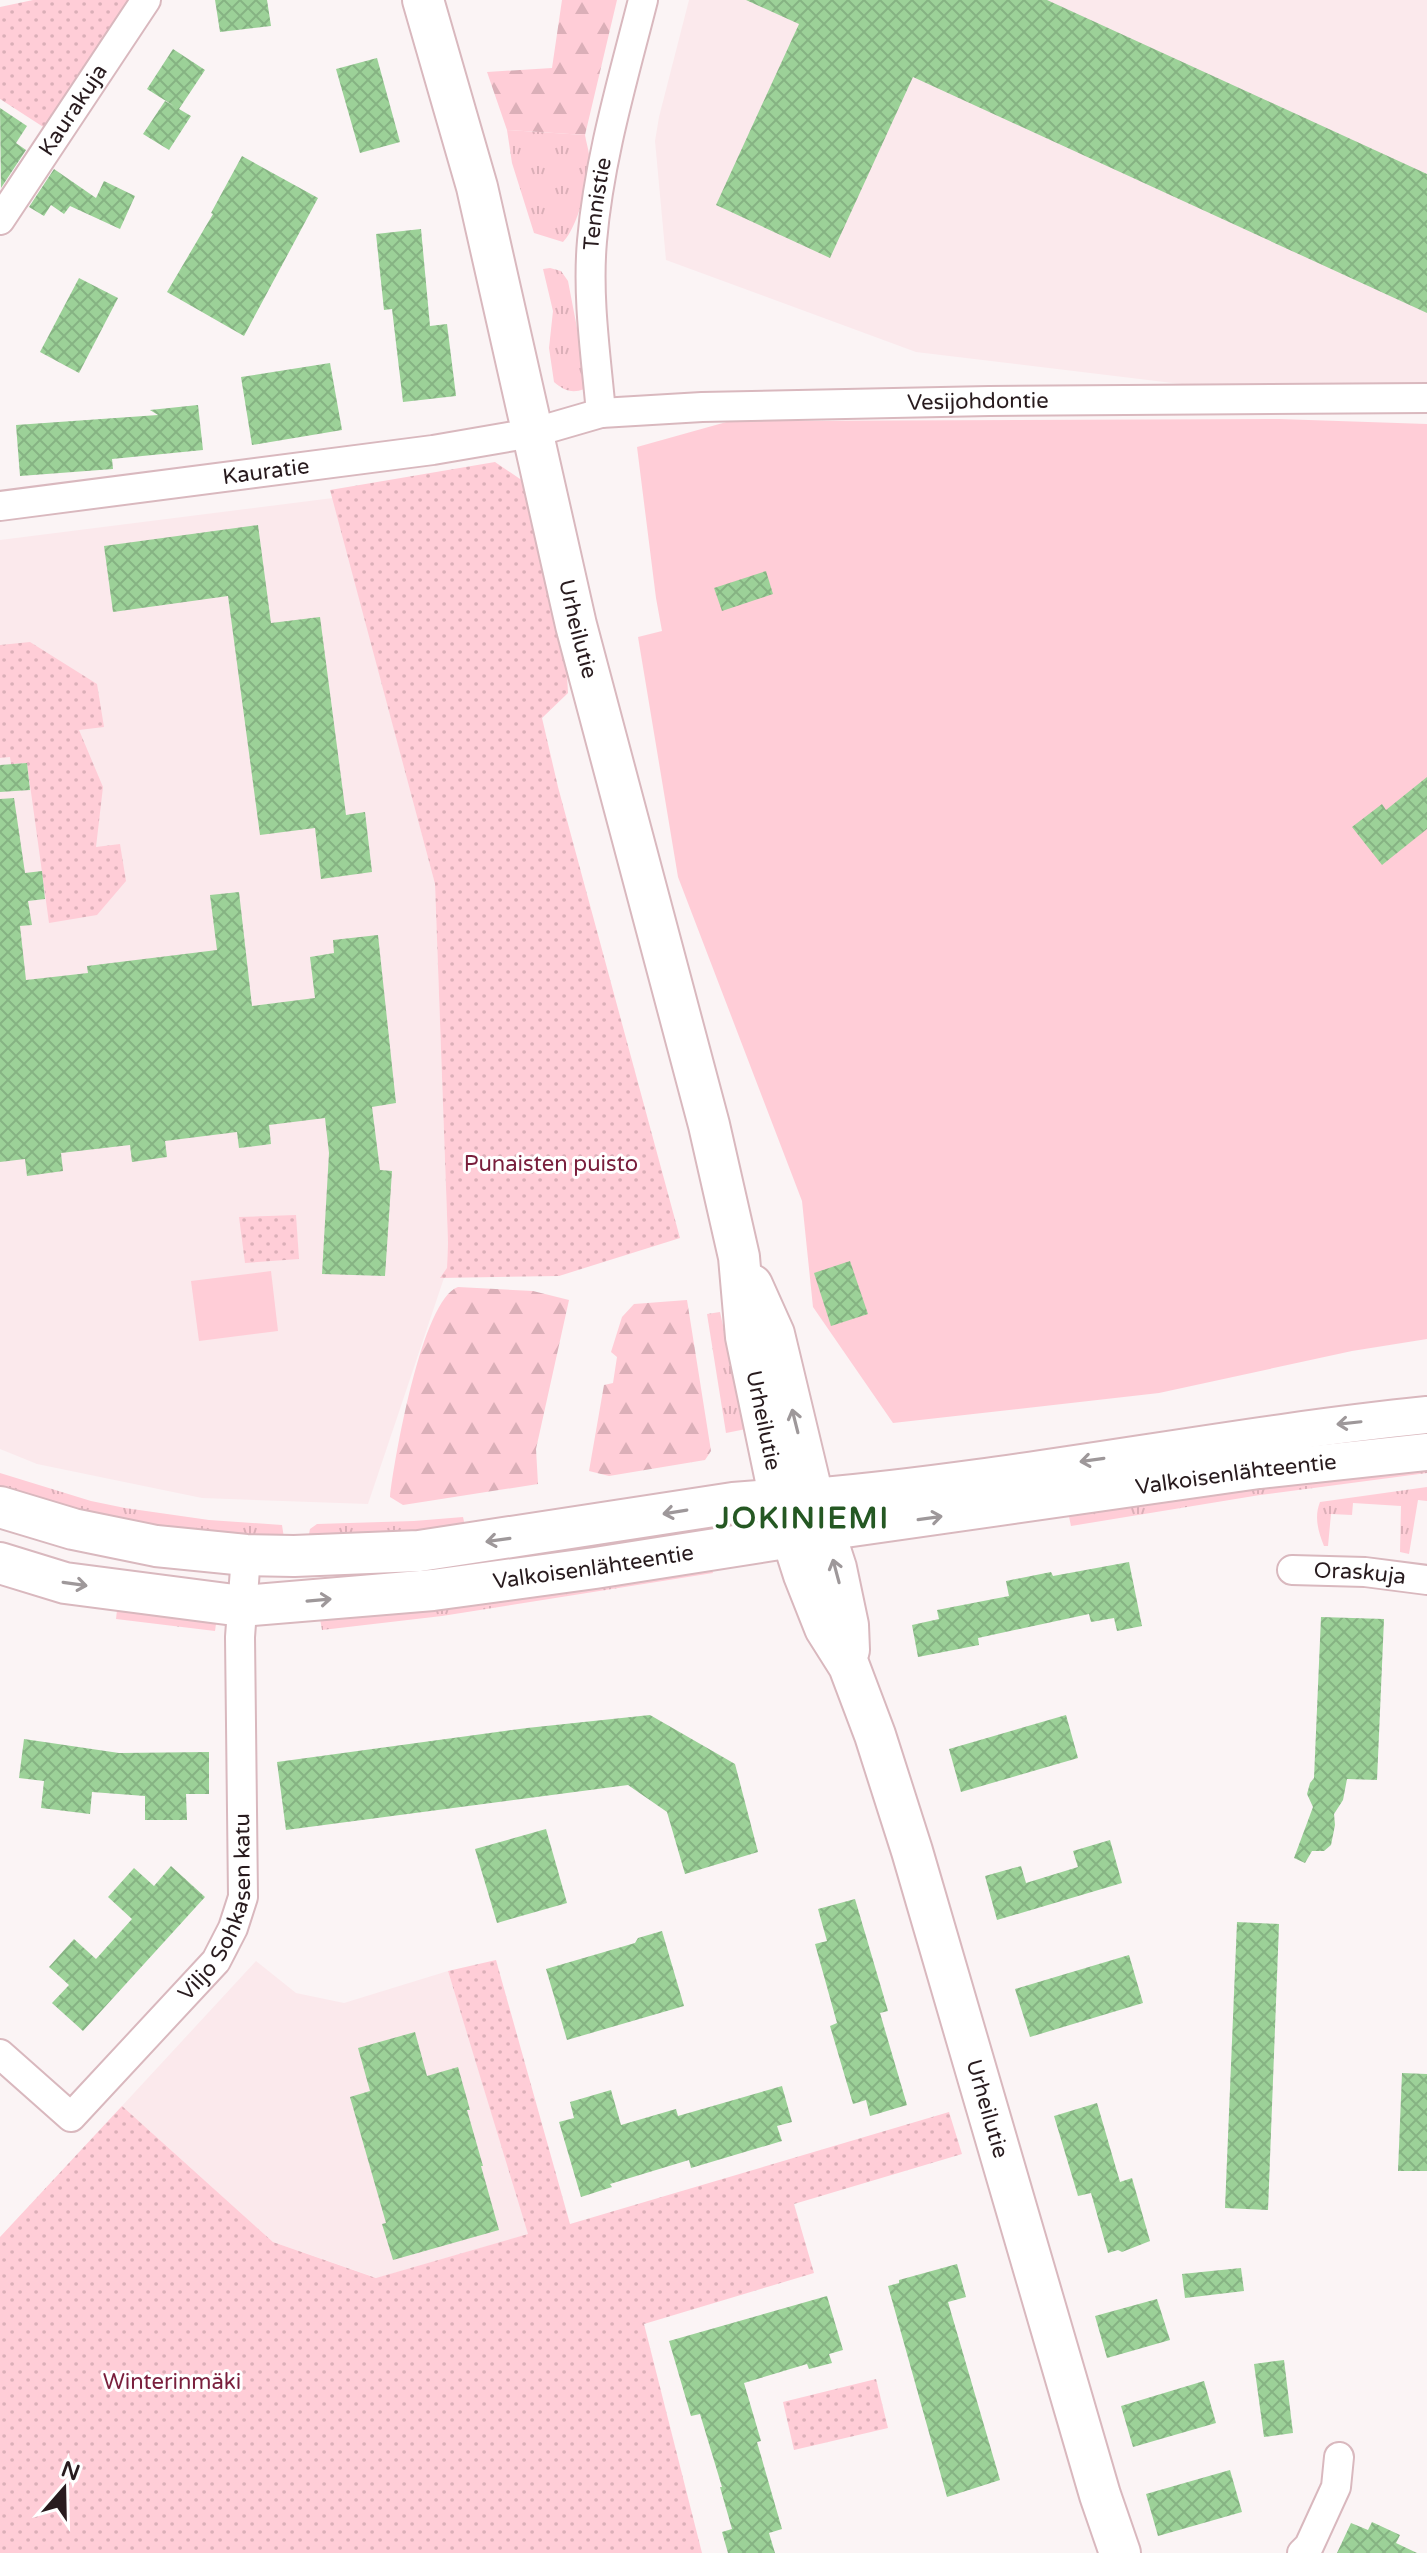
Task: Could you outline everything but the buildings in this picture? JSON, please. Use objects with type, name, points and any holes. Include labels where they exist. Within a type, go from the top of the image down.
[{"type":"main road","name":"Urheilutie","points":[[423,0],[477,187],[576,625],[709,1125],[739,1257],[746,1337],[802,1517],[836,1568],[848,1625],[849,1666],[912,1851],[1100,2495],[1120,2553]]},
{"type":"main road","name":"Valkoisenlähteentie","points":[[0,1507],[73,1529],[156,1546],[246,1555],[294,1556],[419,1551],[733,1503],[802,1517]]},
{"type":"main road","name":"Valkoisenlähteentie","points":[[0,1563],[65,1583],[242,1606],[433,1590],[595,1568],[802,1517]]},
{"type":"street","name":"Kaurakuja","points":[[0,220],[146,0]]},
{"type":"street","name":"Tennistie","points":[[601,413],[593,320],[592,242],[605,150],[643,0]]},
{"type":"street","name":"Vesijohdontie","points":[[532,433],[601,413],[702,407],[989,401],[1427,398]]},
{"type":"street","name":"Kauratie","points":[[0,506],[433,450],[532,433]]},
{"type":"street","name":"Valkoisenlähteentie","points":[[802,1517],[906,1488],[1340,1424],[1427,1415]]},
{"type":"street","name":"Valkoisenlähteentie","points":[[802,1517],[1427,1452]]},
{"type":"street","name":"Viljo Sohkasen katu","points":[[0,2054],[71,2117],[216,1961],[233,1928],[243,1897],[240,1637],[246,1555]]},
{"type":"street","name":"Oraskuja","points":[[1292,1570],[1365,1572],[1427,1580]]},
{"type":"street","points":[[1302,2553],[1309,2546],[1336,2487],[1339,2457]]},
{"type":"shaded area","points":[[689,0],[1427,0],[1427,386],[1181,384],[916,352],[666,260],[655,141]]},
{"type":"shaded area","points":[[333,498],[435,884],[447,1269],[368,1504],[202,1498],[37,1464],[0,1449],[0,540]]},
{"type":"shaded area","points":[[256,1961],[296,1993],[344,2003],[448,1971],[529,2234],[377,2278],[273,2242],[122,2106]]},
{"type":"green space","points":[[33,0],[134,0],[48,130],[0,99],[0,7]]},
{"type":"green space","points":[[562,0],[617,0],[585,135],[507,130],[487,72],[552,68]]},
{"type":"green space","points":[[507,130],[585,135],[589,154],[586,188],[574,225],[563,242],[534,233],[512,163]]},
{"type":"green space","points":[[543,269],[561,271],[568,281],[586,375],[584,389],[576,391],[554,382],[549,348],[553,311]]},
{"type":"green space","points":[[1279,419],[1427,424],[1427,1339],[1352,1351],[1159,1393],[893,1423],[813,1307],[802,1201],[678,877],[638,637],[662,631],[637,447],[730,421]]},
{"type":"green space","name":"Punaisten puisto","points":[[495,462],[523,481],[565,637],[568,693],[542,718],[680,1238],[559,1276],[440,1278],[447,1268],[448,1243],[435,884],[330,490]]},
{"type":"green space","points":[[30,642],[97,684],[104,727],[79,730],[103,787],[96,847],[120,844],[126,881],[97,915],[49,923],[27,763],[11,764],[10,757],[0,758],[0,645]]},
{"type":"green space","points":[[296,1215],[299,1259],[245,1263],[239,1217]]},
{"type":"green space","points":[[271,1271],[278,1331],[199,1341],[191,1281]]},
{"type":"green space","points":[[458,1287],[533,1291],[569,1300],[536,1449],[538,1484],[403,1505],[390,1497],[412,1383],[433,1320],[445,1298]]},
{"type":"green space","points":[[687,1300],[711,1451],[705,1460],[609,1476],[589,1471],[604,1385],[613,1383],[617,1357],[611,1352],[622,1317],[634,1304]]},
{"type":"green space","points":[[720,1312],[746,1429],[726,1433],[707,1314]]},
{"type":"green space","points":[[1427,1462],[1427,1473],[1260,1495],[1071,1526],[1068,1512]]},
{"type":"green space","points":[[0,1473],[91,1501],[125,1508],[209,1520],[282,1525],[284,1538],[176,1529],[70,1510],[0,1487]]},
{"type":"green space","points":[[1427,1487],[1427,1501],[1418,1500],[1409,1554],[1400,1552],[1401,1506],[1353,1503],[1352,1515],[1331,1514],[1328,1546],[1324,1546],[1317,1513],[1320,1502]]},
{"type":"green space","points":[[463,1517],[465,1526],[439,1530],[308,1539],[310,1529],[317,1524]]},
{"type":"green space","points":[[710,1564],[713,1573],[442,1616],[322,1630],[320,1619]]},
{"type":"green space","points":[[117,1610],[141,1610],[208,1620],[216,1624],[215,1631],[116,1619]]},
{"type":"green space","name":"Winterinmäki","points":[[496,1960],[570,2224],[949,2112],[962,2154],[794,2204],[814,2273],[644,2324],[702,2553],[0,2553],[0,2237],[122,2106],[273,2242],[376,2278],[528,2234],[448,1971]]},
{"type":"green space","points":[[876,2379],[888,2428],[794,2450],[783,2402]]},
{"type":"district","name":"JOKINIEMI","points":[[803,1518]]}]
